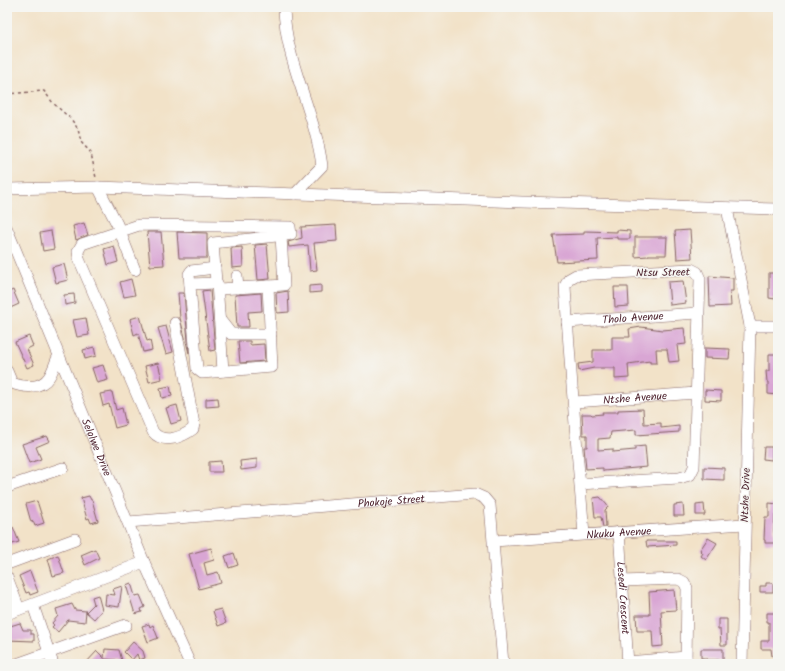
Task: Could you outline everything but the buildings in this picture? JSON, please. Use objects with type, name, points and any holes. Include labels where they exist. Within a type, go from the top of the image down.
[{"type":"street","points":[[284,7],[284,21],[291,56],[319,143],[322,166],[295,194]]},
{"type":"street","points":[[98,187],[117,224],[135,270]]},
{"type":"street","points":[[7,189],[98,187],[778,209]]},
{"type":"street","name":"Ntshe Drive","points":[[727,208],[750,326],[744,524],[742,664]]},
{"type":"street","points":[[175,323],[194,424],[193,429],[189,432],[166,440],[157,437],[153,432],[80,259],[78,251],[82,244],[139,225],[290,226],[291,234],[213,242]]},
{"type":"street","points":[[212,226],[223,371]]},
{"type":"street","points":[[251,226],[252,239]]},
{"type":"street","name":"Selolwe Drive","points":[[7,229],[58,357],[144,562],[190,664]]},
{"type":"street","points":[[190,284],[217,285],[238,288],[268,286],[284,283],[280,236]]},
{"type":"street","points":[[215,268],[189,272],[197,369],[202,373],[272,367],[268,286]]},
{"type":"street","name":"Ntsu Street","points":[[580,484],[679,478],[690,475],[694,467],[700,278],[697,272],[691,269],[576,275],[569,279],[565,286],[575,402],[580,484],[584,534]]},
{"type":"street","points":[[237,276],[238,288]]},
{"type":"street","name":"Tholo Avenue","points":[[568,322],[698,313]]},
{"type":"street","points":[[220,320],[231,334],[271,334]]},
{"type":"street","points":[[750,326],[778,326]]},
{"type":"street","points":[[7,371],[12,383],[21,387],[33,386],[50,377],[58,357]]},
{"type":"street","name":"Ntshe Avenue","points":[[575,402],[696,393]]},
{"type":"street","points":[[7,487],[64,468]]},
{"type":"street","name":"Phokoje Street","points":[[128,522],[475,494],[484,498],[490,506],[503,664]]},
{"type":"street","name":"Nkuku Avenue","points":[[494,541],[744,524]]},
{"type":"street","name":"Lesedi Crescent","points":[[619,532],[628,663]]},
{"type":"street","points":[[7,564],[75,539]]},
{"type":"street","points":[[7,614],[144,562]]},
{"type":"street","points":[[7,577],[19,609]]},
{"type":"street","points":[[622,581],[678,579],[684,582],[687,588],[686,661],[628,663]]},
{"type":"street","points":[[33,604],[53,664]]},
{"type":"street","points":[[17,664],[49,651],[126,625]]},
{"type":"path","points":[[7,94],[44,91],[53,103],[71,119],[78,129],[81,142],[91,153],[98,187]]}]
